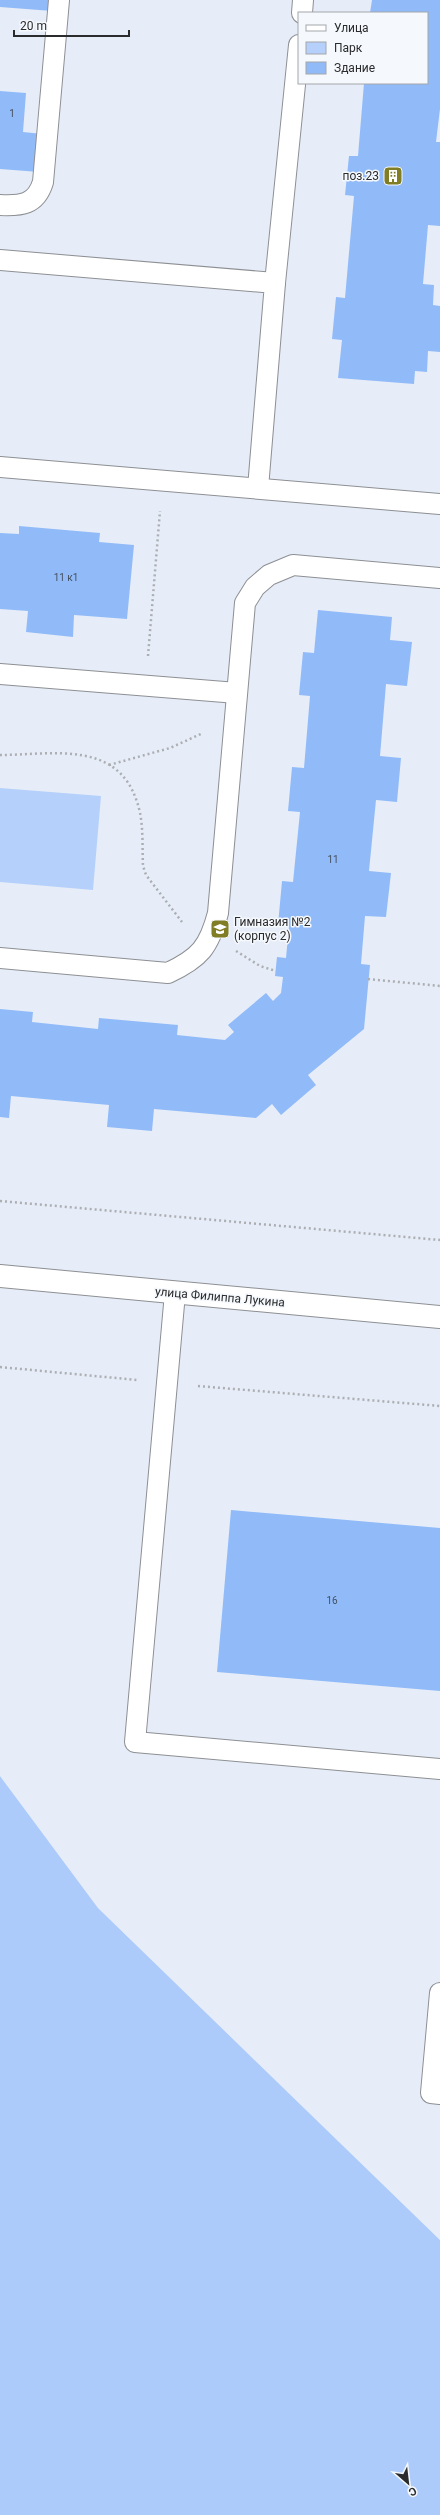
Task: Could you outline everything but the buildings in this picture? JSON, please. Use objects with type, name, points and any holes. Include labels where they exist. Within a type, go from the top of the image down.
[{"type":"street","name":"улица Филиппа Лукина","points":[[0,1276],[440,1317]]},
{"type":"lane","points":[[0,204],[22,205],[30,202],[36,197],[43,182],[59,0]]},
{"type":"lane","points":[[302,12],[303,0]]},
{"type":"lane","points":[[258,488],[298,55]]},
{"type":"lane","points":[[0,260],[276,283]]},
{"type":"lane","points":[[0,467],[440,504]]},
{"type":"lane","points":[[0,958],[168,973],[189,963],[208,942],[218,913],[245,603],[255,587],[269,574],[293,565],[440,578]]},
{"type":"lane","points":[[0,674],[238,693]]},
{"type":"lane","points":[[175,1293],[134,1742],[440,1769]]},
{"type":"lane","points":[[440,1993],[431,2093],[440,2094]]},
{"type":"path","points":[[145,686],[163,481]]},
{"type":"path","points":[[109,765],[170,748],[199,735],[236,713]]},
{"type":"path","points":[[0,755],[78,753],[109,765],[125,780],[137,802],[143,866],[146,875],[155,889],[208,942],[260,966],[276,971]]},
{"type":"path","points":[[368,979],[440,986]]},
{"type":"path","points":[[0,1201],[440,1240]]},
{"type":"path","points":[[0,1367],[166,1383],[440,1406]]},
{"type":"shaded area","name":"Гимназия №2 (корпус 2)","points":[[0,0],[440,0],[440,2240],[98,1908],[0,1776]]},
{"type":"shaded area","points":[[0,1776],[98,1908],[440,2240],[440,2515],[0,2515]]},
{"type":"green space","points":[[0,788],[101,796],[93,890],[0,882]]},
{"type":"place","name":"поз.23","points":[[393,176]]},
{"type":"place","name":"Гимназия №2 (корпус 2)","points":[[220,929]]}]
